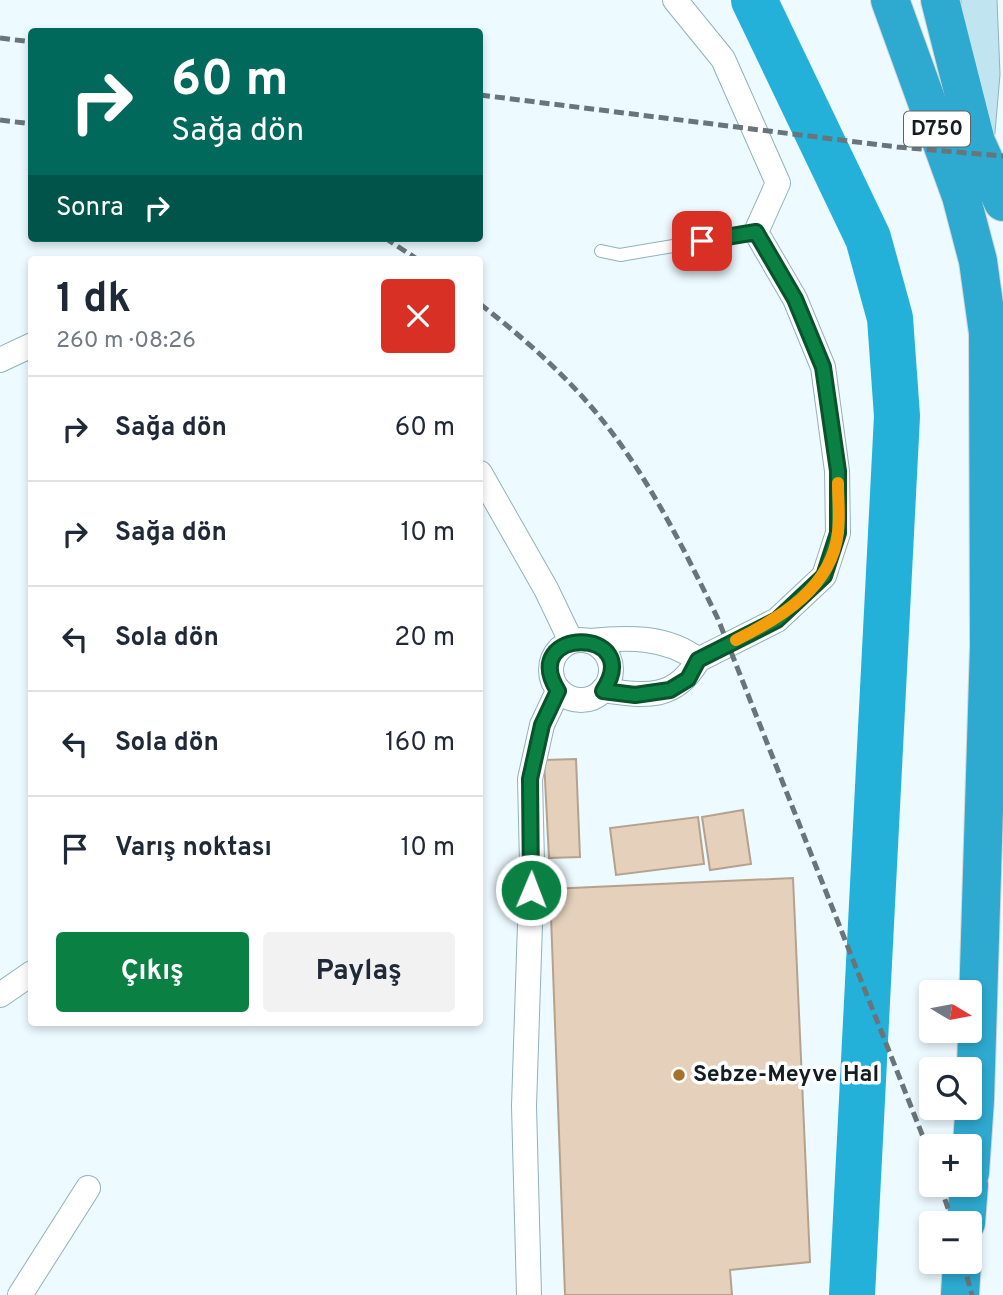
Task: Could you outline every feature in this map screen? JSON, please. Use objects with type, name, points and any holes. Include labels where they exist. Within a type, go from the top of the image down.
[{"type":"highway","name":"D750","points":[[890,0],[961,196],[978,261],[988,333],[990,567],[973,1134]]},
{"type":"highway","name":"D750","points":[[940,0],[976,142],[1002,200]]},
{"type":"highway","points":[[960,1295],[961,1274]]},
{"type":"street","points":[[676,0],[723,59],[778,183],[756,232],[795,299],[823,367],[838,471],[838,533],[824,576],[777,620],[698,660],[688,679],[670,690],[635,695],[603,691],[586,700],[576,700],[558,691],[550,672],[555,653],[581,641],[623,638],[662,642],[682,647],[698,660]]},
{"type":"street","points":[[976,142],[982,74],[979,0]]},
{"type":"street","points":[[0,360],[28,347]]},
{"type":"street","points":[[483,478],[545,589],[581,641],[600,646],[610,662],[611,673],[603,691]]},
{"type":"street","points":[[529,1295],[524,1106],[532,863],[530,779],[542,725],[558,691]]},
{"type":"street","points":[[0,995],[28,976]]},
{"type":"street","points":[[20,1295],[89,1188]]},
{"type":"lane","points":[[601,251],[620,255],[756,232]]},
{"type":"building","points":[[576,759],[580,857],[549,858],[544,760]]},
{"type":"building","points":[[743,810],[751,864],[710,870],[702,817]]},
{"type":"building","points":[[698,817],[704,864],[616,875],[610,828]]},
{"type":"building","name":"Sebze-Meyve Hal","points":[[793,878],[810,1262],[730,1270],[732,1295],[565,1295],[550,889]]},
{"type":"waterway","points":[[754,0],[868,238],[890,318],[897,416],[852,1295]]},
{"type":"railway","points":[[0,38],[28,42]]},
{"type":"railway","points":[[483,95],[897,147],[1003,156]]},
{"type":"railway","points":[[0,120],[28,124]]},
{"type":"railway","points":[[391,242],[412,256]]},
{"type":"railway","points":[[483,306],[545,359],[603,421],[636,467],[680,542],[718,619],[922,1134]]},
{"type":"railway","points":[[944,1197],[949,1211]]},
{"type":"railway","points":[[966,1274],[972,1295]]},
{"type":"slow traffic","points":[[736,640],[777,620],[824,576],[838,533],[838,483]]},
{"type":"place","name":"Sebze-Meyve Hal","points":[[679,1075]]},
{"type":"route","points":[[531,890],[530,779],[542,725],[558,691],[550,672],[555,653],[571,641],[590,641],[600,646],[610,662],[611,673],[603,691],[635,695],[670,690],[688,679],[698,660],[777,620],[824,576],[838,533],[838,471],[823,367],[795,299],[756,232],[702,241]]}]
